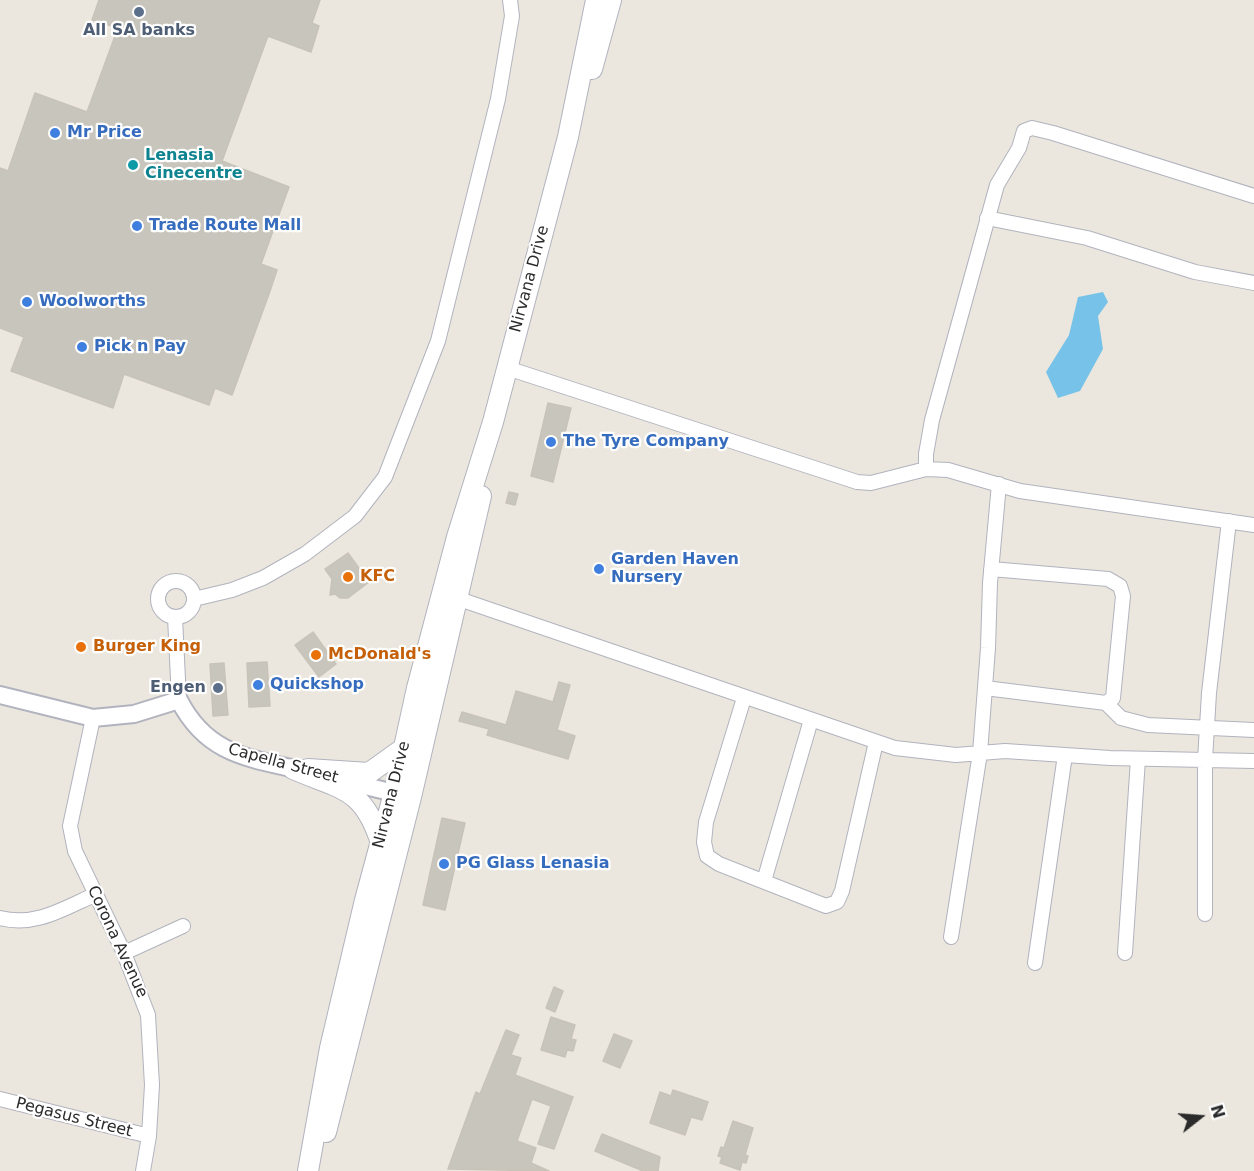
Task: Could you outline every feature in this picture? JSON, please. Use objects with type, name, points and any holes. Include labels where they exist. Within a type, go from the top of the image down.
[{"type":"main road","name":"Nirvana Drive","points":[[308,1171],[330,1048],[381,843],[403,795],[404,748],[417,688],[457,537],[493,422],[568,137],[596,0]]},
{"type":"main road","name":"Nirvana Drive","points":[[568,137],[592,70],[611,0]]},
{"type":"main road","name":"Nirvana Drive","points":[[313,1171],[325,1136],[403,795],[459,599],[478,514],[493,422]]},
{"type":"main road","points":[[293,769],[369,773],[404,748]]},
{"type":"main road","points":[[293,769],[357,798],[371,816],[381,843]]},
{"type":"street","points":[[194,599],[232,590],[263,578],[305,554],[355,516],[385,477],[438,341],[498,99],[512,16],[510,0]]},
{"type":"street","points":[[926,469],[926,454],[932,420],[987,218],[997,185],[1014,156],[1024,131],[1032,128],[1254,196]]},
{"type":"street","points":[[987,218],[1087,238],[1195,272],[1254,283]]},
{"type":"street","points":[[507,368],[857,482],[878,482],[926,469],[948,470],[1031,493],[1254,525]]},
{"type":"street","points":[[951,937],[980,753],[991,569],[999,484]]},
{"type":"street","points":[[1205,914],[1207,727],[1229,521]]},
{"type":"street","points":[[991,569],[1108,579],[1120,586],[1122,596],[1119,655],[1113,698],[1106,703]]},
{"type":"street","points":[[180,581],[191,588],[194,599],[191,610],[175,617],[164,613],[158,603],[163,586],[180,581]]},
{"type":"street","points":[[459,599],[895,748],[956,755],[1005,751],[1138,759],[1254,761]]},
{"type":"street","points":[[0,695],[93,718],[134,714],[179,700],[175,617]]},
{"type":"street","points":[[985,688],[1106,703],[1121,718],[1148,725],[1254,730]]},
{"type":"street","points":[[744,698],[706,822],[704,842],[707,856],[764,882],[826,906],[837,902],[842,891],[876,742]]},
{"type":"street","name":"Capella Street","points":[[179,700],[193,724],[216,744],[236,754],[403,795]]},
{"type":"street","name":"Corona Avenue","points":[[93,718],[70,826],[75,851],[94,895],[124,953],[148,1015],[152,1085],[149,1136],[143,1171]]},
{"type":"street","points":[[764,882],[811,720]]},
{"type":"street","points":[[1035,963],[1065,755]]},
{"type":"street","points":[[1125,953],[1138,759]]},
{"type":"street","points":[[0,918],[18,921],[38,919],[94,895]]},
{"type":"street","points":[[124,953],[183,926]]},
{"type":"street","name":"Pegasus Street","points":[[0,1099],[149,1136]]},
{"type":"water","points":[[1103,292],[1108,302],[1098,316],[1103,349],[1080,391],[1058,398],[1046,372],[1069,335],[1078,297]]},
{"type":"building","name":"Trade Route Mall","points":[[99,0],[320,0],[312,23],[319,26],[311,52],[268,36],[222,161],[289,187],[261,264],[277,270],[232,395],[215,388],[209,405],[124,374],[113,408],[11,371],[24,337],[0,328],[0,168],[8,171],[35,93],[87,112],[118,28],[92,20]]},
{"type":"building","name":"The Tyre Company","points":[[548,403],[571,408],[553,482],[531,476]]},
{"type":"building","points":[[509,492],[518,494],[515,505],[506,503]]},
{"type":"building","name":"KFC","points":[[348,553],[369,582],[348,598],[340,598],[335,594],[330,595],[332,579],[325,569]]},
{"type":"building","name":"McDonald's","points":[[313,632],[336,664],[319,677],[295,645]]},
{"type":"building","name":"Quickshop","points":[[267,662],[270,706],[249,707],[247,663]]},
{"type":"building","points":[[224,663],[228,715],[213,716],[210,664]]},
{"type":"building","points":[[559,682],[570,685],[557,730],[575,736],[568,759],[487,735],[489,729],[459,721],[462,712],[506,725],[516,691],[553,702]]},
{"type":"building","name":"PG Glass Lenasia","points":[[442,818],[465,823],[445,910],[423,905]]},
{"type":"building","points":[[554,987],[563,991],[555,1012],[546,1008]]},
{"type":"building","points":[[551,1017],[575,1025],[571,1039],[576,1040],[573,1051],[567,1050],[565,1057],[541,1050]]},
{"type":"building","points":[[506,1030],[519,1035],[511,1055],[521,1058],[515,1075],[573,1097],[554,1149],[538,1144],[551,1106],[532,1099],[517,1141],[536,1148],[531,1163],[549,1171],[448,1169],[476,1092],[480,1094]]},
{"type":"building","points":[[614,1034],[632,1041],[620,1068],[603,1061]]},
{"type":"building","points":[[673,1090],[708,1102],[702,1120],[691,1117],[685,1135],[650,1123],[660,1092],[671,1096]]},
{"type":"building","points":[[733,1121],[753,1128],[745,1155],[748,1156],[746,1163],[742,1162],[740,1170],[720,1163],[722,1157],[718,1156],[721,1147],[724,1148]]},
{"type":"building","points":[[602,1134],[660,1157],[658,1171],[643,1171],[595,1151]]},
{"type":"place","name":"All SA banks","points":[[139,12]]},
{"type":"place","name":"Mr Price","points":[[55,133]]},
{"type":"place","name":"Lenasia Cinecentre","points":[[133,165]]},
{"type":"place","name":"Trade Route Mall","points":[[137,226]]},
{"type":"place","name":"Woolworths","points":[[27,302]]},
{"type":"place","name":"Pick n Pay","points":[[82,347]]},
{"type":"place","name":"The Tyre Company","points":[[551,442]]},
{"type":"place","name":"Garden Haven Nursery","points":[[599,569]]},
{"type":"place","name":"KFC","points":[[348,577]]},
{"type":"place","name":"Burger King","points":[[81,647]]},
{"type":"place","name":"McDonald's","points":[[316,655]]},
{"type":"place","name":"Quickshop","points":[[258,685]]},
{"type":"place","name":"Engen","points":[[218,688]]},
{"type":"place","name":"PG Glass Lenasia","points":[[444,864]]}]
